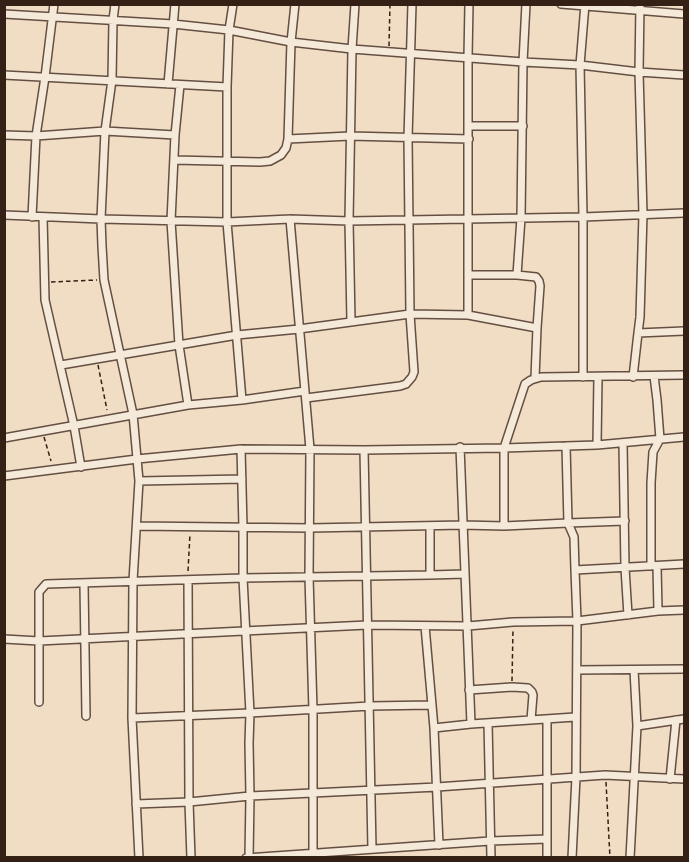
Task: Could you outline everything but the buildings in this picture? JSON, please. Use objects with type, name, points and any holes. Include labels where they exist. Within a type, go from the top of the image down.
[{"type":"street","points":[[32,217],[36,136],[54,4]]},
{"type":"street","points":[[116,4],[113,20],[112,80],[105,131],[101,219],[104,280],[133,414],[137,459],[132,718],[139,858]]},
{"type":"street","points":[[168,84],[175,4]]},
{"type":"street","points":[[233,4],[229,30],[227,87],[227,222],[242,400]]},
{"type":"street","points":[[174,160],[270,161],[281,155],[288,139],[291,42],[295,4]]},
{"type":"street","points":[[351,321],[350,136],[355,4]]},
{"type":"street","points":[[4,438],[188,405],[400,386],[410,382],[414,372],[410,314],[408,138],[412,4]]},
{"type":"street","points":[[468,315],[469,4]]},
{"type":"street","points":[[517,275],[521,218],[526,4]]},
{"type":"street","points":[[561,4],[640,7],[684,14]]},
{"type":"street","points":[[583,377],[580,65],[585,5]]},
{"type":"street","points":[[633,376],[640,317],[643,214],[639,72],[640,7]]},
{"type":"street","points":[[4,14],[173,24],[229,30],[291,42],[352,49],[580,65],[684,75]]},
{"type":"street","points":[[4,75],[227,87]]},
{"type":"street","points":[[180,85],[171,221],[179,345],[188,405]]},
{"type":"street","points":[[469,126],[523,126]]},
{"type":"street","points":[[4,135],[36,136],[105,131],[175,135]]},
{"type":"street","points":[[288,139],[350,136],[469,139]]},
{"type":"street","points":[[4,215],[227,222],[290,219],[410,220],[583,217],[684,213]]},
{"type":"street","points":[[43,217],[46,309],[61,365],[81,467]]},
{"type":"street","points":[[290,219],[310,449],[309,578],[313,710],[313,855]]},
{"type":"street","points":[[468,275],[533,275],[538,278],[540,286],[535,378]]},
{"type":"street","points":[[61,365],[237,335],[410,314],[468,315],[537,328]]},
{"type":"street","points":[[638,333],[684,331]]},
{"type":"street","points":[[504,526],[504,448],[525,384],[535,378],[684,375]]},
{"type":"street","points":[[654,376],[660,439],[653,452],[651,483],[658,611]]},
{"type":"street","points":[[597,445],[598,377]]},
{"type":"street","points":[[4,476],[137,459],[241,449],[504,448],[597,445],[684,437]]},
{"type":"street","points":[[622,443],[628,615]]},
{"type":"street","points":[[566,446],[568,523],[574,537],[577,621],[576,777],[572,858]]},
{"type":"street","points":[[460,447],[471,724]]},
{"type":"street","points":[[241,449],[243,578],[250,714],[248,858],[547,839]]},
{"type":"street","points":[[364,450],[372,849]]},
{"type":"street","points":[[138,482],[242,479]]},
{"type":"street","points":[[136,526],[310,528],[504,526],[625,521]]},
{"type":"street","points":[[430,526],[430,575]]},
{"type":"street","points":[[574,570],[684,564]]},
{"type":"street","points":[[39,702],[38,601],[40,588],[45,584],[465,574]]},
{"type":"street","points":[[188,580],[191,858]]},
{"type":"street","points":[[84,584],[86,716]]},
{"type":"street","points":[[4,639],[39,641],[367,625],[468,626],[513,622],[577,621],[684,610]]},
{"type":"street","points":[[425,626],[434,728],[439,845]]},
{"type":"street","points":[[576,670],[684,669]]},
{"type":"street","points":[[630,858],[637,726],[634,670]]},
{"type":"street","points":[[469,690],[528,687],[532,692],[531,720]]},
{"type":"street","points":[[132,718],[431,705]]},
{"type":"street","points":[[434,728],[576,717]]},
{"type":"street","points":[[547,719],[547,858]]},
{"type":"street","points":[[637,726],[684,719]]},
{"type":"street","points":[[670,779],[676,720]]},
{"type":"street","points":[[488,723],[491,858]]},
{"type":"street","points":[[136,804],[605,775],[684,779]]},
{"type":"path","points":[[389,52],[390,4]]},
{"type":"path","points":[[44,282],[104,280]]},
{"type":"path","points":[[96,358],[109,419]]},
{"type":"path","points":[[42,431],[54,470]]},
{"type":"path","points":[[188,580],[190,527]]},
{"type":"path","points":[[512,687],[513,622]]},
{"type":"path","points":[[605,775],[610,858]]}]
